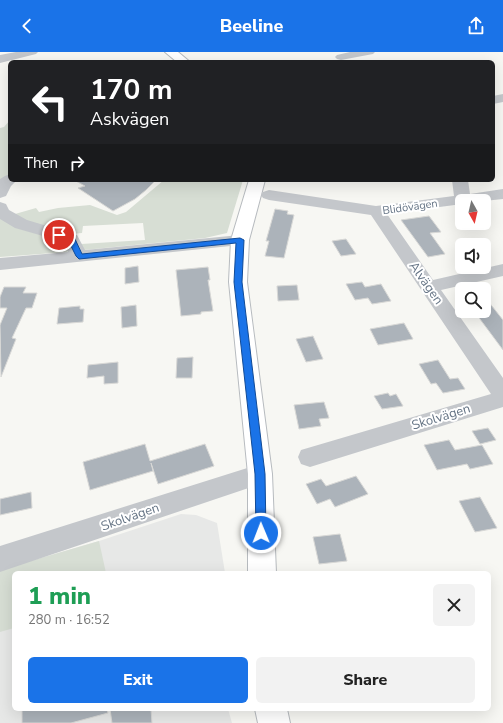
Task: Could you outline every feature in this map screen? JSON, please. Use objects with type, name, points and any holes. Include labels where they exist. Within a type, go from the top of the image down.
[{"type":"main road","points":[[171,52],[181,60]]},
{"type":"main road","points":[[262,571],[260,474],[238,282],[240,240],[263,188]]},
{"type":"main road","points":[[271,711],[274,723]]},
{"type":"street","points":[[12,60],[32,52]]},
{"type":"street","points":[[341,57],[369,52]]},
{"type":"street","points":[[0,193],[4,184],[8,181]]},
{"type":"street","points":[[460,182],[462,194]]},
{"type":"street","name":"Blidövägen","points":[[263,188],[376,211],[455,200]]},
{"type":"street","name":"Blidövägen","points":[[491,196],[503,194]]},
{"type":"street","points":[[0,207],[2,213],[21,224],[71,239],[79,256]]},
{"type":"street","name":"Alvägen","points":[[376,211],[503,397]]},
{"type":"street","points":[[0,264],[240,240]]},
{"type":"street","points":[[429,287],[503,270]]},
{"type":"street","name":"Skolvägen","points":[[310,457],[503,397]]},
{"type":"street","name":"Skolvägen","points":[[0,559],[260,474]]},
{"type":"shaded area","points":[[8,122],[8,176],[0,182],[0,128],[4,127]]},
{"type":"shaded area","points":[[162,182],[242,182],[227,233],[205,238],[84,250],[81,244],[145,240],[143,223],[83,226],[82,233],[71,234],[23,221],[15,214],[36,208],[39,212],[58,208],[90,205],[117,215],[126,212]]},
{"type":"shaded area","points":[[0,218],[68,244],[71,249],[67,252],[0,257]]},
{"type":"shaded area","points":[[181,514],[196,515],[217,523],[225,571],[12,571],[12,711],[229,711],[232,723],[0,723],[0,570],[99,541]]},
{"type":"shaded area","points":[[99,541],[106,571],[12,571],[12,629],[0,632],[0,570]]},
{"type":"building","points":[[78,182],[154,182],[135,199],[113,211],[78,188],[85,186]]},
{"type":"building","points":[[275,209],[288,211],[287,214],[294,215],[284,258],[265,256],[269,241],[266,241]]},
{"type":"building","points":[[429,216],[441,232],[430,233],[445,254],[428,257],[401,220]]},
{"type":"building","points":[[346,239],[356,254],[341,256],[332,241]]},
{"type":"building","points":[[138,266],[139,282],[125,284],[125,268]]},
{"type":"building","points":[[208,267],[210,280],[208,280],[213,311],[181,316],[176,270]]},
{"type":"building","points":[[362,282],[365,287],[381,284],[391,301],[372,304],[368,298],[355,300],[346,284]]},
{"type":"building","points":[[297,285],[299,300],[278,301],[277,286]]},
{"type":"building","points":[[4,287],[26,287],[23,293],[37,293],[32,308],[26,308],[12,338],[16,339],[1,377],[0,325],[7,308],[0,308],[0,297]]},
{"type":"building","points":[[136,305],[137,326],[122,328],[121,307]]},
{"type":"building","points":[[491,305],[503,320],[503,350],[479,318],[491,318]]},
{"type":"building","points":[[80,306],[80,309],[84,309],[83,322],[57,324],[59,308]]},
{"type":"building","points":[[404,323],[413,339],[378,345],[370,329]]},
{"type":"building","points":[[313,336],[323,359],[306,362],[296,339]]},
{"type":"building","points":[[193,357],[192,378],[176,378],[177,358]]},
{"type":"building","points":[[438,360],[450,379],[458,378],[465,389],[443,393],[436,383],[431,384],[419,364]]},
{"type":"building","points":[[118,362],[118,383],[104,384],[104,376],[87,378],[88,365]]},
{"type":"building","points":[[388,393],[390,396],[396,394],[403,406],[382,409],[374,396]]},
{"type":"building","points":[[324,402],[329,418],[319,419],[321,426],[299,429],[294,405]]},
{"type":"building","points":[[488,428],[496,440],[480,444],[472,431]]},
{"type":"building","points":[[449,440],[455,450],[482,445],[493,464],[470,469],[467,464],[437,470],[424,445]]},
{"type":"building","points":[[145,444],[150,461],[205,444],[214,466],[158,484],[151,463],[153,471],[90,490],[83,462]]},
{"type":"building","points":[[356,476],[368,494],[335,507],[330,499],[317,504],[306,484],[321,479],[326,486]]},
{"type":"building","points":[[31,492],[32,508],[0,515],[0,499]]},
{"type":"building","points":[[480,497],[497,528],[475,532],[459,501]]},
{"type":"building","points":[[340,534],[347,561],[319,564],[313,537]]},
{"type":"building","points":[[22,711],[108,711],[108,713],[71,723],[22,723]]},
{"type":"building","points":[[110,711],[151,711],[152,723],[112,723]]},
{"type":"route","points":[[59,235],[71,239],[79,256],[240,240],[238,282],[260,474],[261,533]]}]
